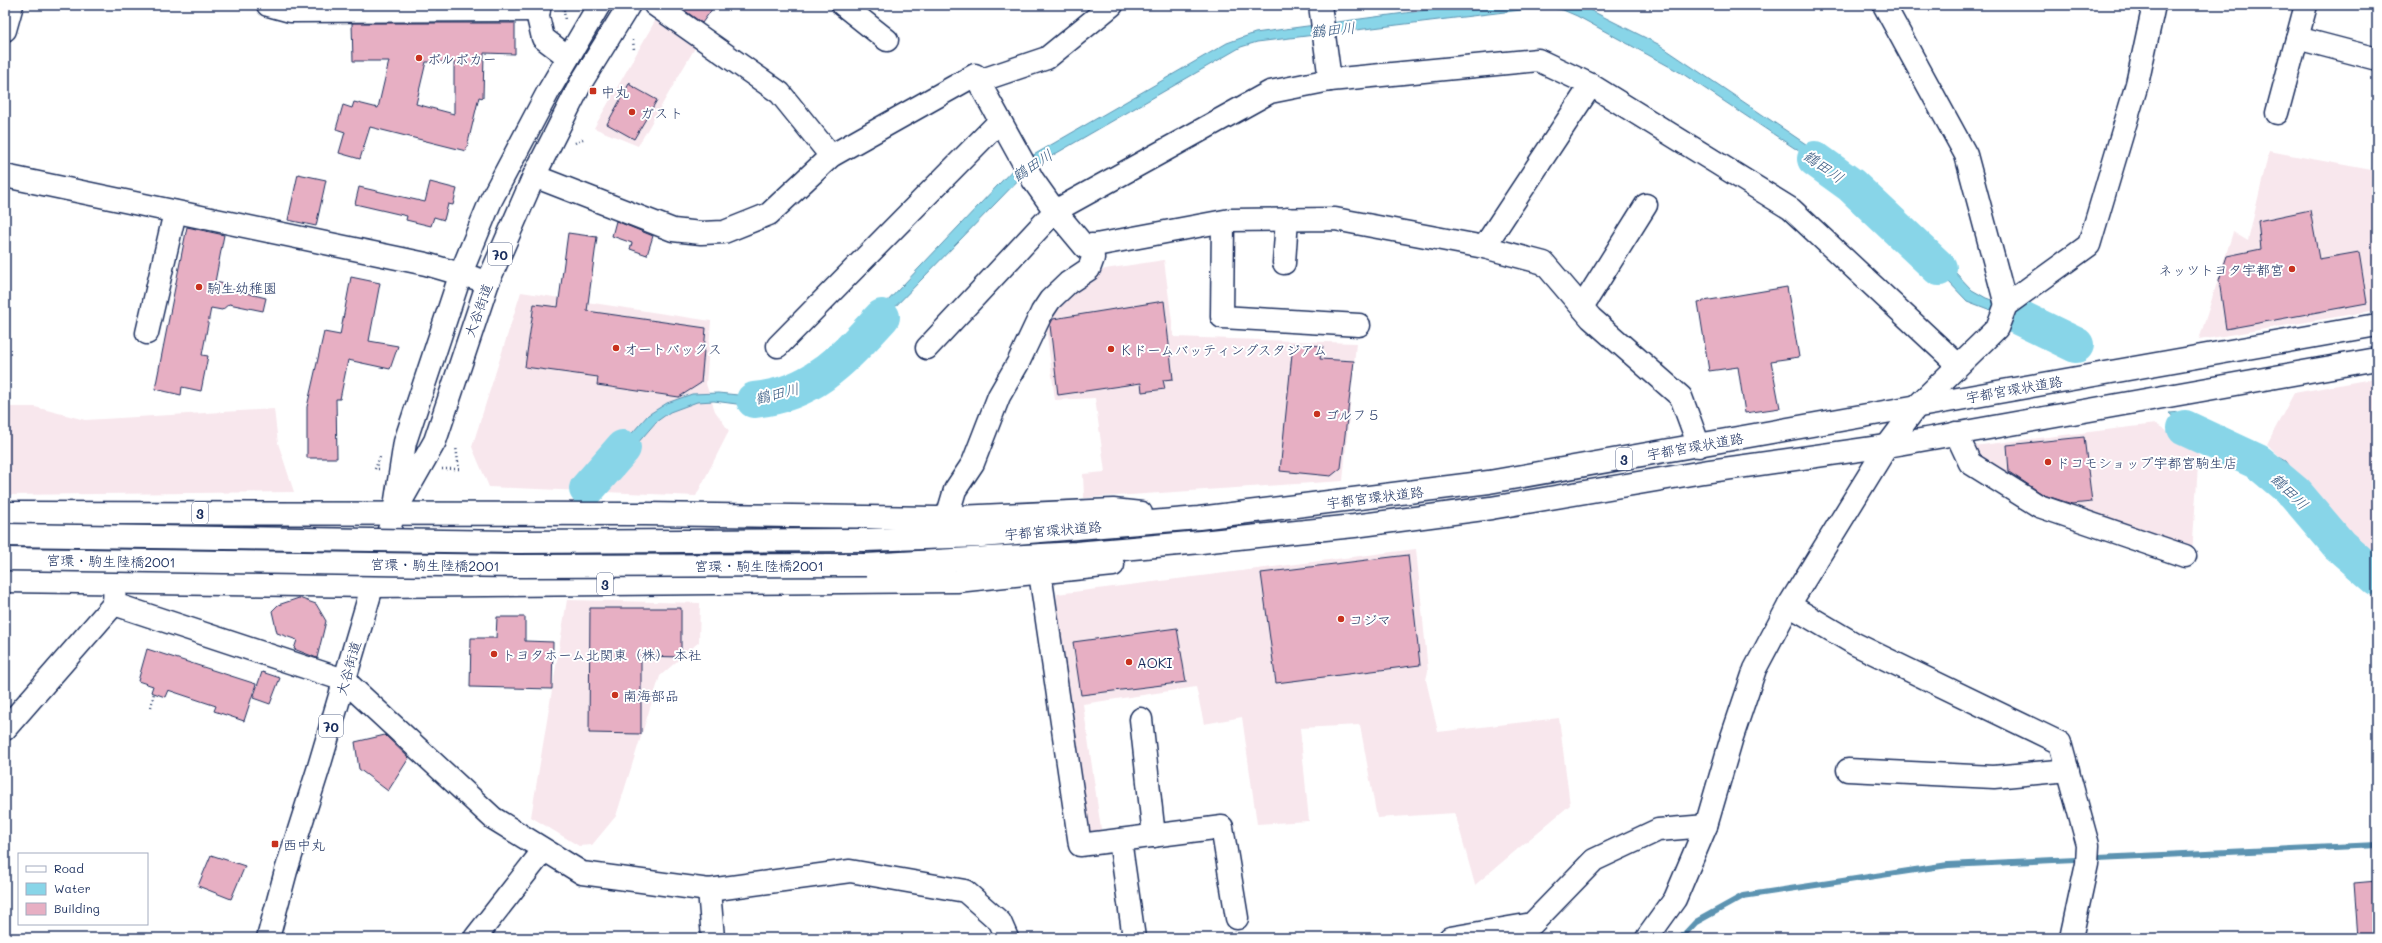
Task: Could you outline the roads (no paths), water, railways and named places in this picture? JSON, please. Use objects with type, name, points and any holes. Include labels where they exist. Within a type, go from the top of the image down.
[{"type":"street","points":[[5,30],[12,5]]},
{"type":"street","points":[[268,5],[290,11],[539,8],[543,38],[568,57]]},
{"type":"street","name":"大谷街道","points":[[268,938],[286,871],[394,513],[405,442],[461,272],[491,200],[568,57],[599,5]]},
{"type":"street","name":"大谷街道","points":[[394,513],[435,441],[488,282],[534,176],[582,81],[629,5]]},
{"type":"street","points":[[655,5],[780,94],[831,156]]},
{"type":"street","points":[[843,5],[887,40]]},
{"type":"street","points":[[979,81],[1047,58],[1112,5]]},
{"type":"street","points":[[1884,5],[1966,156],[2006,305]]},
{"type":"street","points":[[1647,938],[1675,900],[1706,826],[1732,737],[1755,669],[1789,605],[1887,446],[1917,406],[1958,364],[1997,328],[2006,305],[2090,244],[2137,84],[2154,5]]},
{"type":"street","points":[[2277,113],[2306,5]]},
{"type":"street","points":[[1321,7],[1330,80]]},
{"type":"street","points":[[2297,38],[2377,59]]},
{"type":"street","points":[[927,348],[1055,211],[1270,92],[1330,80],[1538,60],[1591,85],[1791,209],[1958,364]]},
{"type":"street","points":[[534,176],[673,230],[701,233],[724,232],[769,214],[831,156],[975,75],[1033,180],[1055,211],[1085,247],[1223,222],[1287,219],[1335,219],[1484,247],[1544,263],[1582,307],[1681,397],[1699,446]]},
{"type":"street","points":[[1484,247],[1591,85]]},
{"type":"street","points":[[778,346],[1000,121]]},
{"type":"street","points":[[5,176],[461,272],[488,282]]},
{"type":"street","points":[[1582,307],[1646,205]]},
{"type":"street","points":[[147,333],[175,212]]},
{"type":"street","points":[[1284,263],[1287,219]]},
{"type":"street","points":[[1223,222],[1222,317],[1359,325]]},
{"type":"street","points":[[947,517],[955,490],[973,463],[999,396],[1018,363],[1042,312],[1050,300],[1068,283],[1089,269],[1093,258],[1092,245]]},
{"type":"street","name":"宇都宮環状道路","points":[[865,540],[981,536],[1199,518],[1490,482],[2377,325]]},
{"type":"street","name":"宇都宮環状道路","points":[[866,565],[1076,554],[1354,526],[1491,508],[1703,472],[1887,446],[2377,359]]},
{"type":"street","points":[[1956,433],[1970,463],[2039,506],[2185,556]]},
{"type":"street","name":"3","points":[[5,513],[394,513],[947,517],[1113,510],[1199,518]]},
{"type":"street","name":"宮環・駒生陸橋2001","points":[[5,536],[517,542],[865,540]]},
{"type":"street","name":"3","points":[[5,581],[372,586],[957,581],[1112,566],[1201,542]]},
{"type":"street","name":"宮環・駒生陸橋2001","points":[[5,560],[516,566],[866,565]]},
{"type":"street","points":[[1040,573],[1080,845],[1222,827],[1237,918]]},
{"type":"street","points":[[6,725],[114,604],[115,582]]},
{"type":"street","points":[[114,604],[344,680],[493,818],[543,851],[582,873],[709,890],[850,871],[965,891],[1000,922],[1007,938]]},
{"type":"street","points":[[1789,605],[1855,644],[2060,744],[2068,770],[2088,854],[2071,938]]},
{"type":"street","points":[[1141,720],[1154,836]]},
{"type":"street","points":[[1848,770],[1994,777],[2068,770]]},
{"type":"street","points":[[1450,938],[1532,924],[1594,860],[1658,830],[1706,826]]},
{"type":"street","points":[[1120,840],[1134,938]]},
{"type":"street","points":[[475,938],[543,851]]},
{"type":"street","points":[[709,890],[713,938]]},
{"type":"water","points":[[1465,5],[1580,5],[1658,44],[1862,182],[1897,211],[1972,290],[1986,298],[2084,334],[2080,344],[1967,301],[1868,197],[1683,74],[1577,16],[1563,10],[1546,7],[1257,42],[1241,47],[1029,169],[852,351],[790,395],[773,401],[744,405],[714,401],[697,402],[670,412],[656,422],[597,490],[588,483],[648,415],[667,403],[692,394],[718,393],[748,396],[773,393],[794,384],[844,347],[1018,164],[1227,43],[1255,33]]},
{"type":"water","points":[[2180,412],[2212,433],[2262,447],[2286,461],[2349,546],[2377,574],[2377,596],[2357,579],[2274,468],[2257,458],[2211,443],[2193,434],[2169,413]]},
{"type":"waterway","name":"鶴田川","points":[[1815,159],[1851,185],[1939,268]]},
{"type":"waterway","name":"鶴田川","points":[[2012,314],[2076,345]]},
{"type":"waterway","name":"鶴田川","points":[[754,400],[775,396],[794,390],[811,382],[841,360],[882,317]]},
{"type":"waterway","name":"鶴田川","points":[[2185,428],[2258,462],[2295,493],[2339,545],[2377,578]]},
{"type":"waterway","name":"鶴田川","points":[[587,489],[623,448]]},
{"type":"waterway","points":[[1681,938],[1696,922],[1743,896],[1948,865],[2377,845]]},
{"type":"place","name":"ボルボカー","points":[[419,58]]},
{"type":"place","name":"中丸","points":[[593,91]]},
{"type":"place","name":"ガスト","points":[[632,112]]},
{"type":"place","name":"ネッツトヨタ宇都宮","points":[[2292,269]]},
{"type":"place","name":"駒生幼稚園","points":[[199,287]]},
{"type":"place","name":"オートバックス","points":[[616,348]]},
{"type":"place","name":"Ｋドームバッティングスタジアム","points":[[1111,349]]},
{"type":"place","name":"ゴルフ５","points":[[1317,414]]},
{"type":"place","name":"ドコモショップ宇都宮駒生店","points":[[2048,462]]},
{"type":"place","name":"コジマ","points":[[1341,619]]},
{"type":"place","name":"トヨタホーム北関東（株） 本社","points":[[494,654]]},
{"type":"place","name":"AOKI","points":[[1129,662]]},
{"type":"place","name":"南海部品","points":[[615,695]]},
{"type":"place","name":"西中丸","points":[[275,844]]}]
